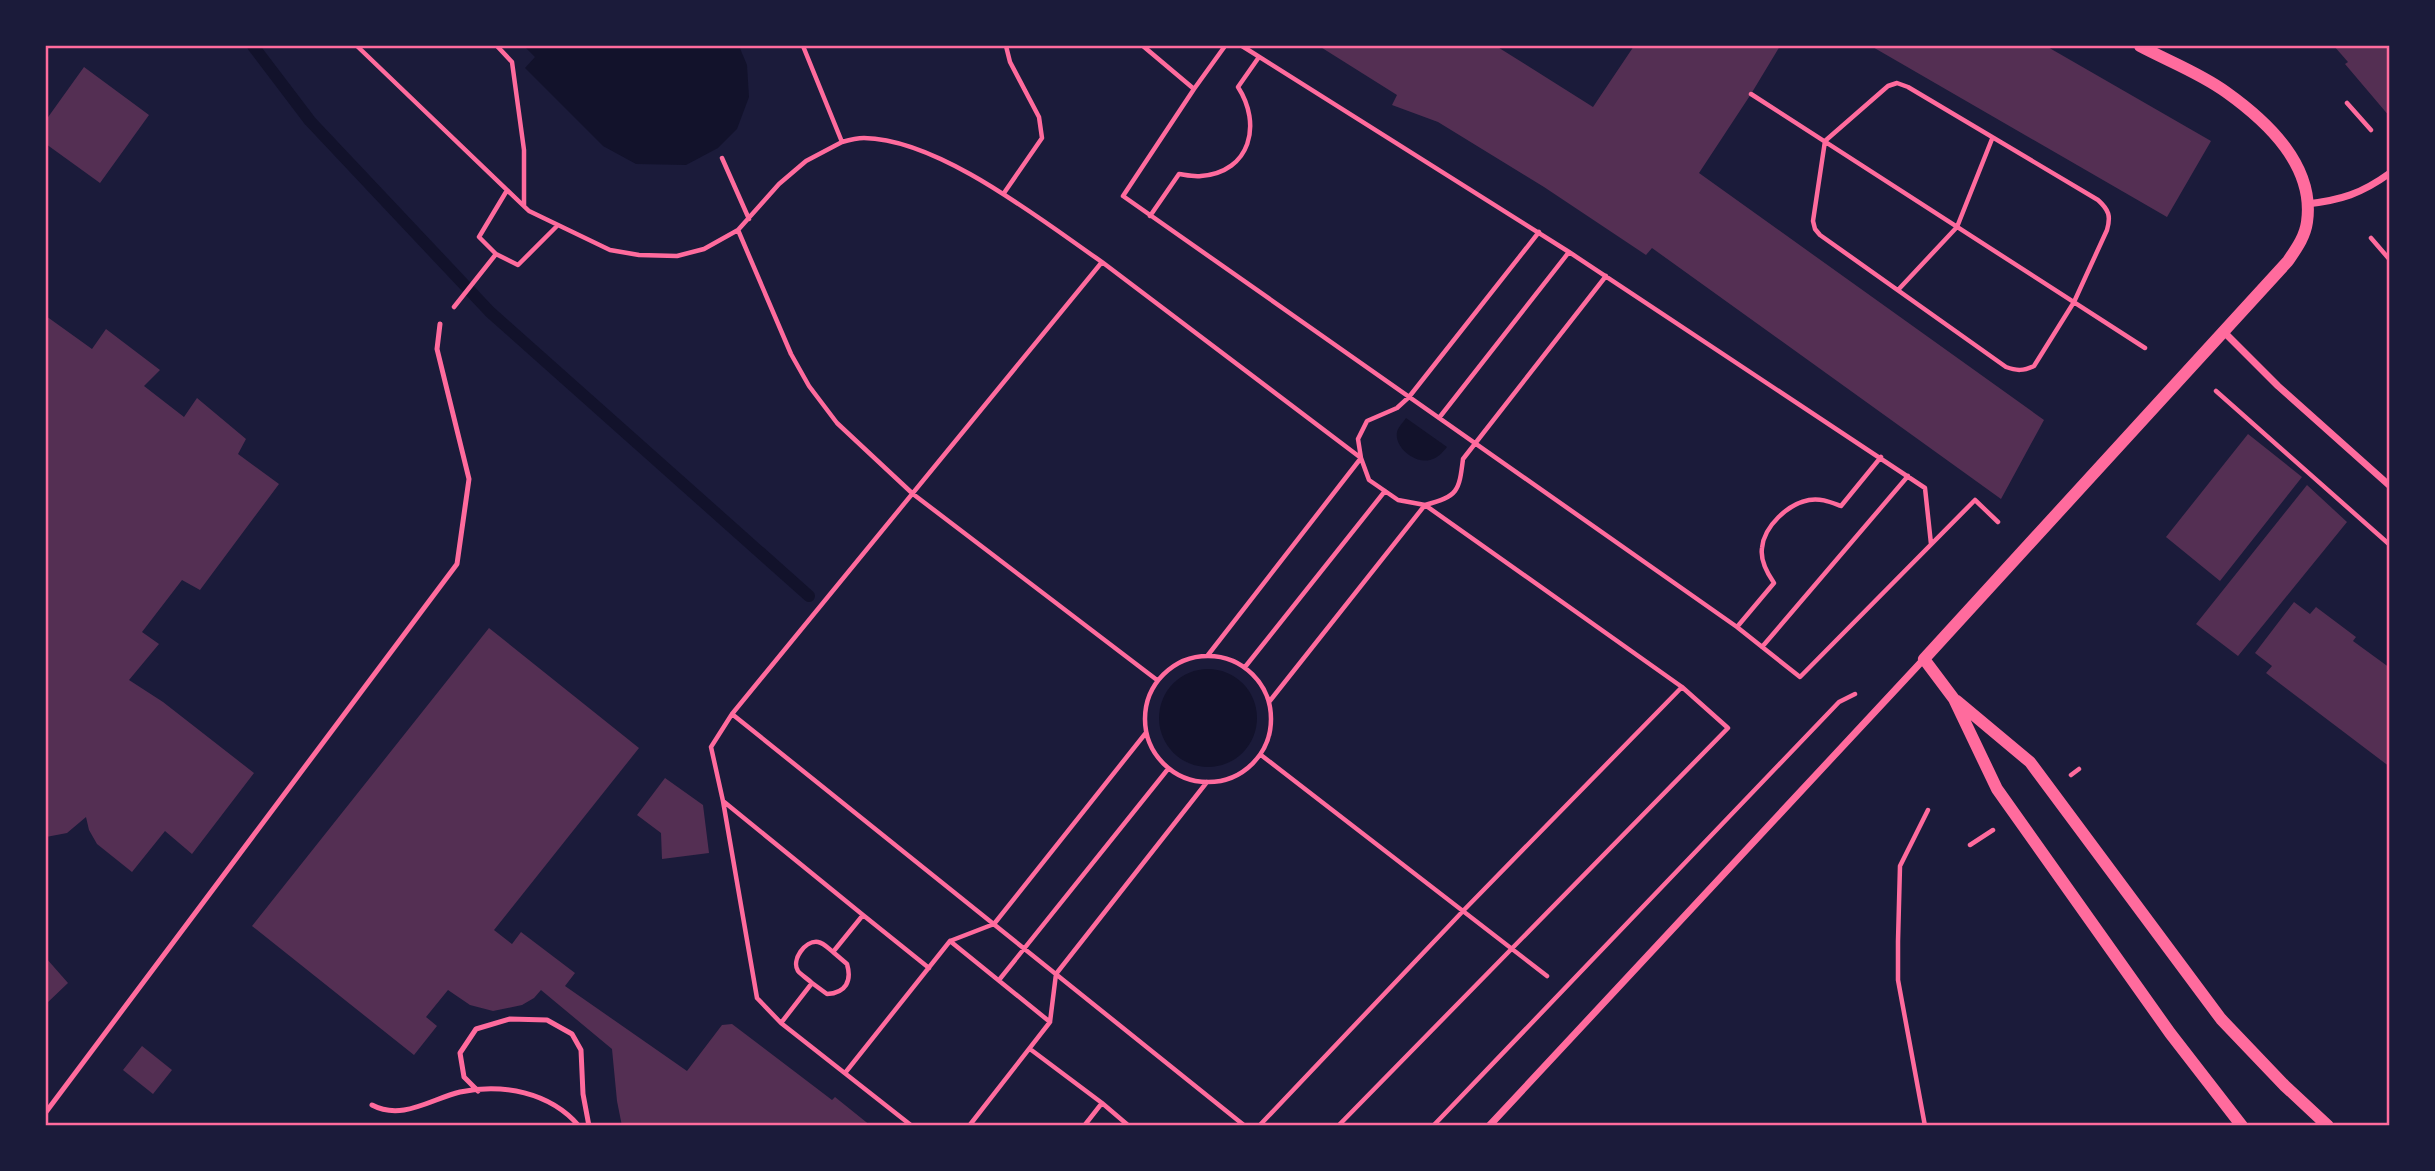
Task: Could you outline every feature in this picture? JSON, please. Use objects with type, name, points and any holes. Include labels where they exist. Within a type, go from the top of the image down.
[{"type":"street","points":[[1489,1125],[1924,659],[2288,261],[2300,243],[2307,223],[2303,180],[2295,160],[2276,136],[2224,90],[2140,46]]},
{"type":"street","points":[[2307,204],[2339,201],[2370,188],[2389,173]]},
{"type":"street","points":[[2223,330],[2277,386],[2389,486]]},
{"type":"street","points":[[1924,659],[1954,699],[1997,789],[2170,1033],[2242,1125]]},
{"type":"street","points":[[1954,699],[2029,762],[2221,1019],[2285,1086],[2328,1125]]},
{"type":"lane","points":[[46,1112],[457,564],[469,479],[437,349],[440,324]]},
{"type":"lane","points":[[478,1091],[464,1077],[460,1053],[476,1029],[510,1019],[547,1020],[572,1034],[581,1049],[583,1094],[589,1125]]},
{"type":"lane","points":[[372,1105],[383,1111],[404,1111],[462,1092],[496,1089],[520,1091],[552,1102],[579,1125]]},
{"type":"path","points":[[357,46],[523,206],[557,226],[610,250],[639,255],[677,256],[705,249],[738,230],[788,176],[806,162],[842,142],[862,138],[891,142],[940,158],[1004,194],[1102,262],[1361,458]]},
{"type":"path","points":[[497,46],[512,62],[524,150],[523,206]]},
{"type":"path","points":[[803,46],[842,142]]},
{"type":"path","points":[[1004,194],[1042,138],[1039,117],[1010,62],[1006,46]]},
{"type":"path","points":[[1143,46],[1194,89]]},
{"type":"path","points":[[1225,46],[1123,196],[1737,627],[1800,677],[1975,500],[1998,522]]},
{"type":"path","points":[[1242,46],[1539,232],[1925,488],[1931,544]]},
{"type":"path","points":[[1150,216],[1179,174],[1200,176],[1215,173],[1241,156],[1249,143],[1251,128],[1249,107],[1238,87],[1259,57]]},
{"type":"path","points":[[1897,83],[2108,208],[2111,218],[2107,230],[2074,302],[2034,366],[2024,371],[2006,367],[1820,235],[1813,221],[1825,141],[1888,86],[1897,83]]},
{"type":"path","points":[[1751,94],[2145,348]]},
{"type":"path","points":[[2347,103],[2371,130]]},
{"type":"path","points":[[1898,290],[1957,227],[1992,139]]},
{"type":"path","points":[[722,158],[749,219]]},
{"type":"path","points":[[506,192],[479,237],[496,254],[518,265],[557,226]]},
{"type":"path","points":[[738,230],[766,300],[808,386],[837,423],[913,494],[1157,680]]},
{"type":"path","points":[[1338,1125],[1728,728],[1682,687],[1425,505],[1398,500],[1369,480],[1358,439],[1367,421],[1397,408],[1409,397],[1539,232]]},
{"type":"path","points":[[2371,238],[2389,260]]},
{"type":"path","points":[[1439,418],[1569,252]]},
{"type":"path","points":[[440,324],[496,254]]},
{"type":"path","points":[[912,1125],[781,1023],[757,998],[711,747],[732,715],[1102,262]]},
{"type":"path","points":[[1269,702],[1425,505],[1448,499],[1460,484],[1463,459],[1606,276]]},
{"type":"path","points":[[2216,391],[2389,545]]},
{"type":"path","points":[[1737,627],[1774,583],[1766,571],[1761,548],[1767,532],[1780,514],[1808,500],[1824,500],[1841,506],[1881,457]]},
{"type":"path","points":[[1208,655],[1361,458]]},
{"type":"path","points":[[1762,647],[1908,476]]},
{"type":"path","points":[[1245,667],[1385,491]]},
{"type":"path","points":[[1208,655],[1233,660],[1245,667],[1261,684],[1272,714],[1270,732],[1261,755],[1241,774],[1221,781],[1189,779],[1168,769],[1151,747],[1146,733],[1146,704],[1157,680],[1181,661],[1208,655]]},
{"type":"path","points":[[1259,1125],[1682,687]]},
{"type":"path","points":[[732,715],[1245,1125]]},
{"type":"path","points":[[1433,1125],[1824,718]]},
{"type":"path","points":[[845,1073],[950,941],[994,924],[1146,733]]},
{"type":"path","points":[[1261,755],[1547,976]]},
{"type":"path","points":[[999,981],[1168,769]]},
{"type":"path","points":[[969,1125],[1050,1022],[1056,974],[1207,782]]},
{"type":"path","points":[[723,802],[929,968]]},
{"type":"path","points":[[1925,1125],[1898,980],[1898,954],[1900,866],[1928,810]]},
{"type":"path","points":[[1970,845],[1999,826]]},
{"type":"path","points":[[833,952],[863,915]]},
{"type":"path","points":[[950,941],[1050,1022]]},
{"type":"path","points":[[814,942],[819,942],[847,964],[848,985],[843,990],[827,995],[812,983],[796,966],[802,950],[814,942]]},
{"type":"path","points":[[781,1023],[812,983]]},
{"type":"path","points":[[1030,1049],[1129,1125]]},
{"type":"path","points":[[1083,1125],[1102,1103]]},
{"type":"shaded area","points":[[524,46],[739,46],[747,65],[749,97],[737,129],[718,148],[686,165],[636,164],[603,146],[525,68],[535,57]]},
{"type":"shaded area","points":[[1406,418],[1447,447],[1438,457],[1419,460],[1402,449],[1397,438],[1398,430]]},
{"type":"shaded area","points":[[1208,669],[1227,673],[1243,683],[1253,699],[1257,718],[1253,737],[1243,753],[1227,763],[1208,767],[1189,763],[1173,753],[1163,737],[1159,718],[1163,699],[1173,683],[1189,673]]},
{"type":"building","points":[[1319,46],[1496,46],[1593,107],[1634,46],[1780,46],[1699,173],[2044,420],[2001,499],[1652,248],[1646,255],[1544,187],[1438,122],[1392,105],[1397,95]]},
{"type":"building","points":[[1871,46],[2046,46],[2211,141],[2167,217]]},
{"type":"building","points":[[2334,46],[2390,46],[2390,117],[2345,64],[2348,62]]},
{"type":"building","points":[[84,67],[149,115],[100,183],[46,144],[46,120]]},
{"type":"building","points":[[46,316],[92,349],[106,329],[160,370],[144,386],[184,417],[197,398],[246,439],[238,454],[279,484],[200,590],[182,580],[142,632],[159,644],[129,680],[163,702],[254,773],[192,854],[165,831],[132,872],[97,844],[89,830],[86,817],[67,833],[46,837]]},
{"type":"building","points":[[2248,434],[2302,477],[2220,581],[2166,537]]},
{"type":"building","points":[[2307,485],[2347,522],[2238,656],[2196,624]]},
{"type":"building","points":[[2294,602],[2310,614],[2316,607],[2356,637],[2353,641],[2390,668],[2390,767],[2266,673],[2272,666],[2255,653]]},
{"type":"building","points":[[489,628],[639,748],[494,930],[512,944],[521,932],[575,973],[565,986],[687,1071],[722,1025],[732,1024],[832,1100],[835,1097],[871,1126],[622,1126],[612,1049],[541,990],[522,1005],[493,1011],[470,1005],[448,990],[426,1017],[437,1026],[414,1055],[252,926]]},
{"type":"building","points":[[665,778],[703,805],[709,853],[662,859],[661,833],[637,815]]},
{"type":"building","points":[[46,958],[68,983],[46,1004]]},
{"type":"building","points":[[142,1046],[172,1070],[153,1094],[123,1070]]},
{"type":"waterway","points":[[253,46],[310,121],[490,312],[809,596]]}]
